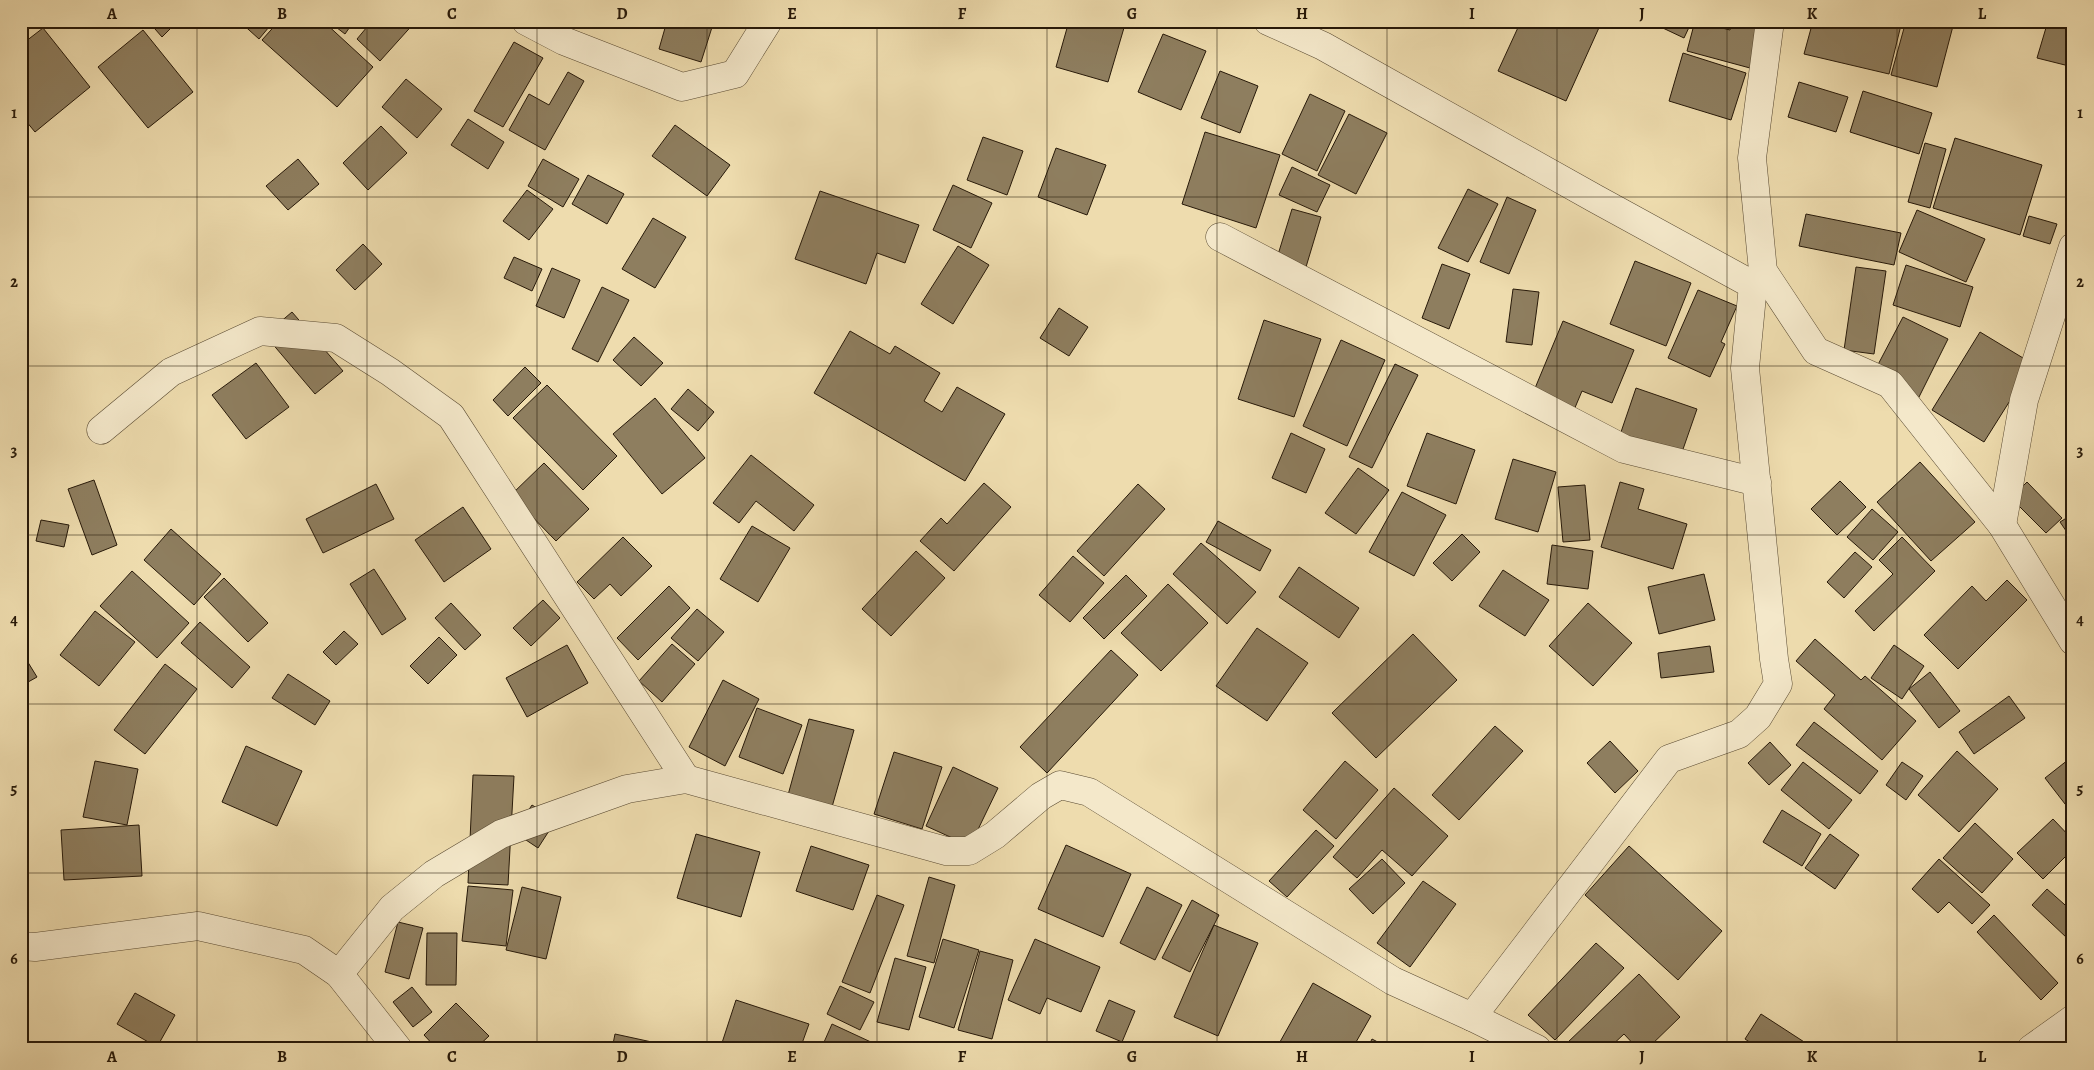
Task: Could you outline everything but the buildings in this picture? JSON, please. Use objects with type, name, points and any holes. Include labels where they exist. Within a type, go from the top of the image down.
[{"type":"street","points":[[526,21],[564,41],[682,87],[735,74],[768,21]]},
{"type":"street","points":[[1268,21],[1323,46],[1604,204],[1758,278],[1816,351],[1890,384],[2002,525],[2073,640]]},
{"type":"street","points":[[1472,1017],[1669,759],[1739,734],[1758,717],[1778,684],[1745,368],[1758,278],[1752,158],[1770,21]]},
{"type":"street","points":[[1220,237],[1624,449],[1757,482]]},
{"type":"street","points":[[2002,525],[2024,400],[2073,247]]},
{"type":"street","points":[[101,430],[171,372],[260,331],[336,338],[390,372],[451,416],[686,779]]},
{"type":"street","points":[[339,974],[392,908],[434,874],[501,834],[627,789],[686,779],[946,851],[969,851],[995,835],[1041,796],[1060,785],[1089,792],[1393,981],[1537,1049]]},
{"type":"street","points":[[21,946],[36,947],[198,926],[304,950],[339,974],[398,1049]]},
{"type":"street","points":[[2031,1049],[2073,1019]]}]
